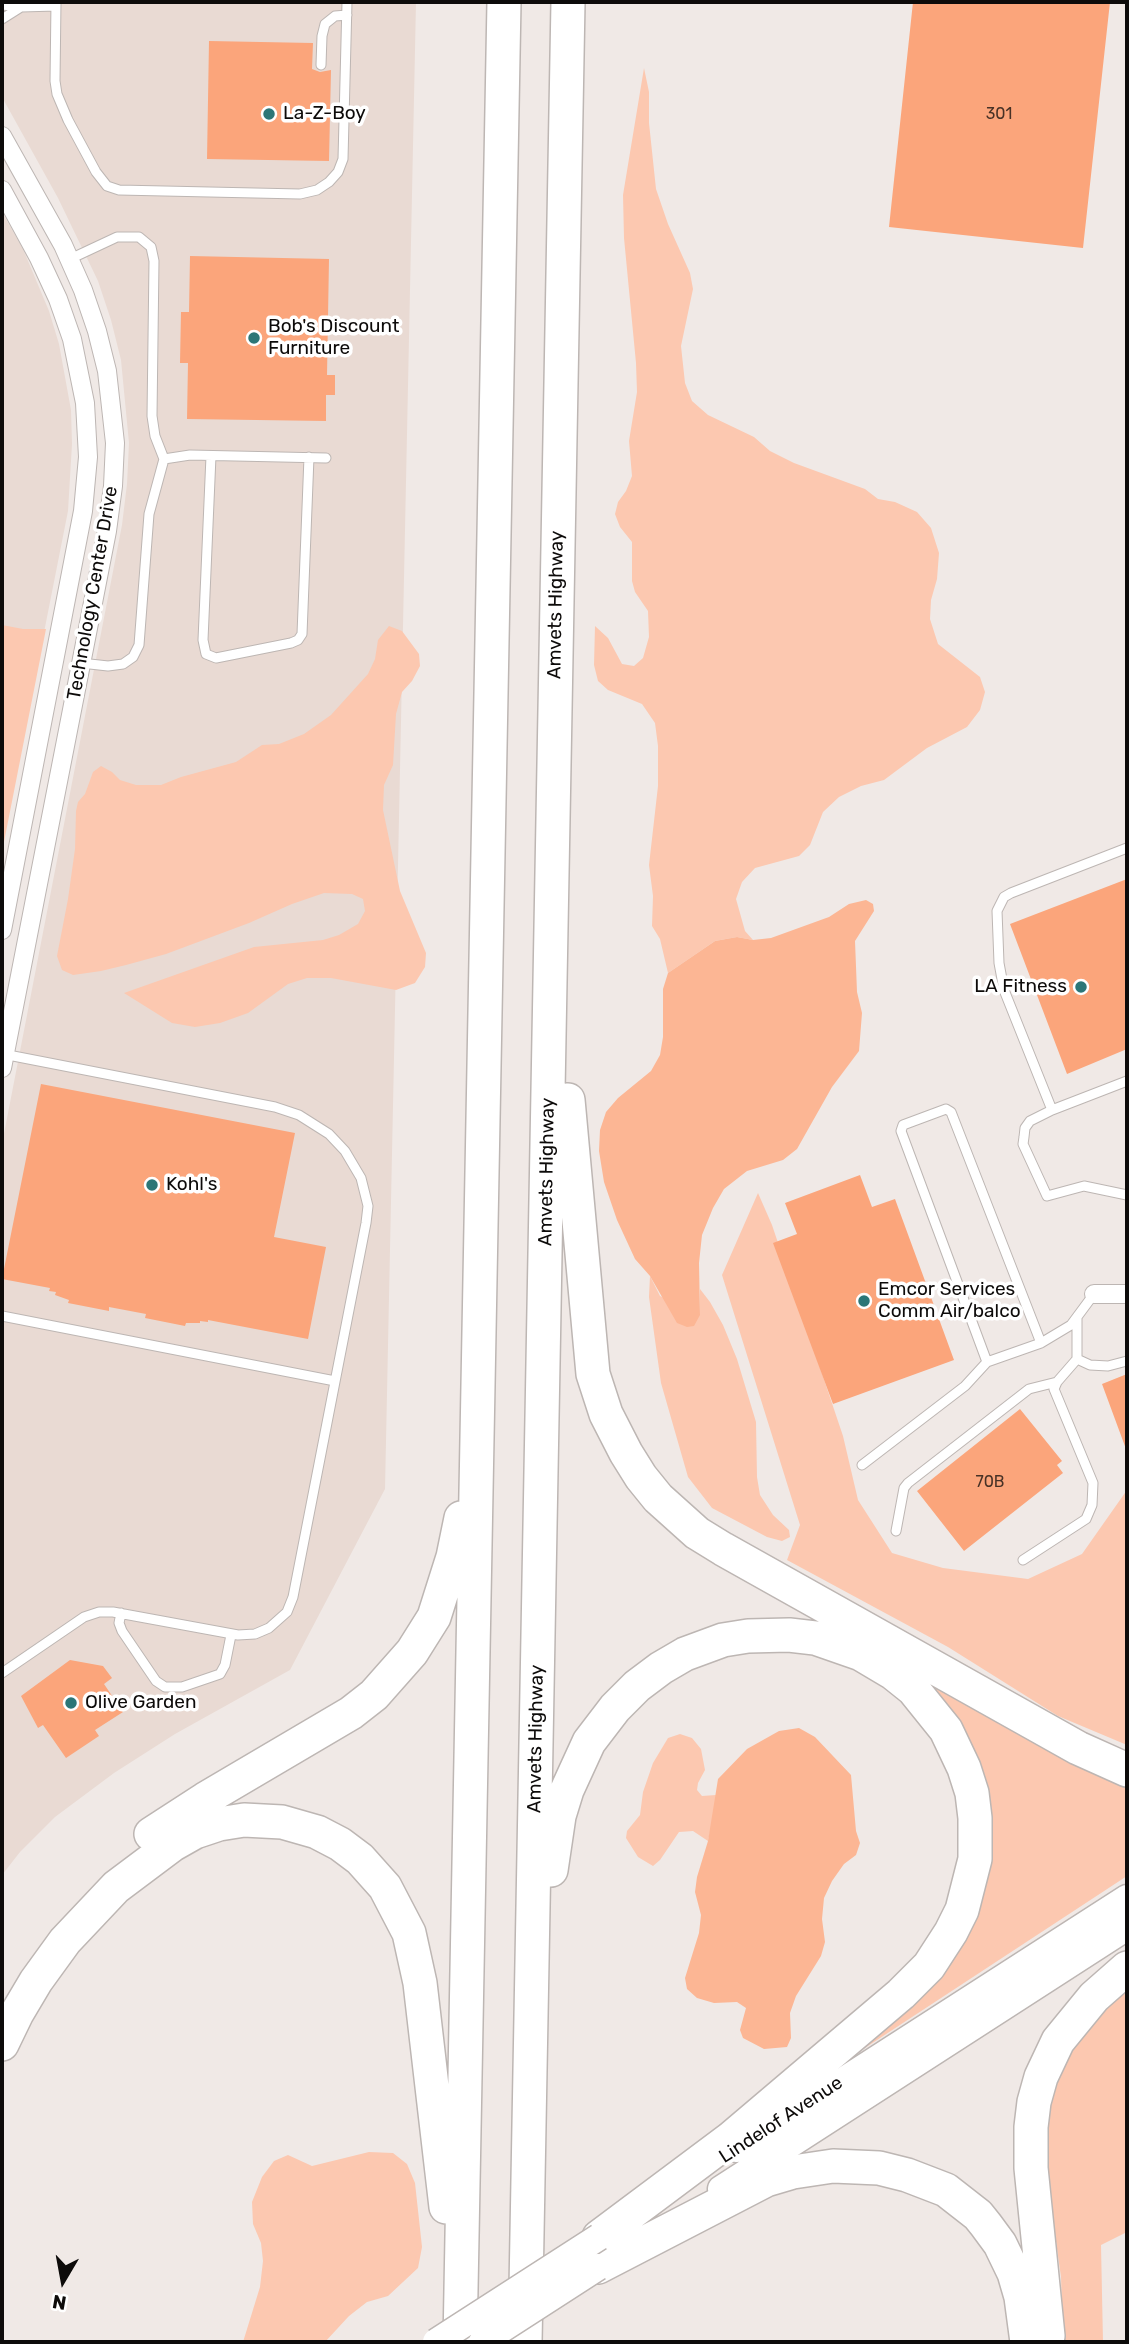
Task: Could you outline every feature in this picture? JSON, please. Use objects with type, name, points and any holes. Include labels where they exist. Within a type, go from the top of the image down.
[{"type":"highway","points":[[459,2342],[504,2]]},
{"type":"highway","name":"Amvets Highway","points":[[525,2342],[568,2]]},
{"type":"highway","points":[[554,722],[567,1082],[589,1346],[597,1388],[606,1415],[626,1453],[658,1498],[676,1517],[714,1544],[1077,1748],[1127,1770]]},
{"type":"highway","points":[[2,1997],[44,1935],[102,1872],[129,1849],[176,1817],[351,1713],[374,1695],[412,1652],[427,1629],[443,1593],[461,1516],[469,1464],[480,1314]]},
{"type":"highway","points":[[529,2102],[543,1941],[559,1816],[577,1765],[589,1742],[615,1708],[645,1680],[685,1654],[723,1640],[761,1634],[802,1636],[840,1645],[872,1660],[913,1689],[946,1730],[964,1768],[974,1805],[975,1859],[962,1910],[951,1932],[929,1966],[911,1985],[598,2252]]},
{"type":"highway","points":[[2,2044],[36,1981],[65,1941],[116,1887],[172,1845],[195,1832],[219,1824],[257,1820],[294,1824],[340,1844],[360,1859],[385,1887],[404,1921],[415,1956],[448,2224],[459,2342]]},
{"type":"highway","points":[[1048,2342],[1031,2168],[1034,2102],[1041,2077],[1058,2041],[1094,1997],[1127,1968]]},
{"type":"highway","points":[[598,2252],[766,2180],[793,2172],[833,2166],[879,2168],[946,2190],[978,2215],[1000,2244],[1014,2273],[1021,2297],[1027,2342]]},
{"type":"highway","points":[[526,2261],[532,2342]]},
{"type":"main road","name":"Lindelof Avenue","points":[[482,2342],[598,2252],[1127,1898]]},
{"type":"main road","name":"Lindelof Avenue","points":[[436,2342],[598,2252],[1127,1927]]},
{"type":"street","name":"Technology Center Drive","points":[[3,140],[70,259],[97,331],[112,400],[115,443],[107,531],[3,1058]]},
{"type":"street","name":"Technology Center Drive","points":[[2,190],[39,258],[58,299],[72,339],[85,403],[88,457],[87,484],[77,544],[2,930]]},
{"type":"street","points":[[1094,1294],[1127,1294]]},
{"type":"lane","points":[[2,5],[21,7],[56,4],[55,81],[59,100],[100,179],[107,186],[119,190],[300,194],[317,190],[329,182],[338,172],[344,152],[347,2]]},
{"type":"lane","points":[[2,19],[21,7]]},
{"type":"lane","points":[[321,65],[322,36],[326,24],[335,16],[346,15]]},
{"type":"lane","points":[[70,259],[117,236],[139,237],[150,247],[154,261],[152,416],[155,436],[164,459],[149,514],[139,645],[133,657],[123,664],[108,666],[81,663]]},
{"type":"lane","points":[[164,459],[181,456],[326,458]]},
{"type":"lane","points":[[211,456],[203,640],[206,654],[216,658],[291,643],[298,640],[302,634],[309,457]]},
{"type":"lane","points":[[1052,1110],[1004,990],[999,963],[997,911],[1004,897],[1011,893],[1127,848]]},
{"type":"lane","points":[[2,1673],[84,1617],[99,1612],[121,1613],[231,1635],[255,1634],[282,1618],[290,1605],[368,1206],[357,1168],[329,1134],[299,1115],[275,1107],[3,1058]]},
{"type":"lane","points":[[1127,1081],[1030,1121],[1025,1128],[1023,1144],[1047,1196],[1091,1186],[1127,1195]]},
{"type":"lane","points":[[987,1362],[901,1131],[903,1125],[946,1109],[951,1112],[1041,1343]]},
{"type":"lane","points":[[862,1465],[965,1386],[987,1362],[1041,1343],[1060,1332],[1077,1318],[1094,1294]]},
{"type":"lane","points":[[2,1316],[335,1381]]},
{"type":"lane","points":[[1023,1560],[1086,1519],[1092,1505],[1093,1483],[1054,1389],[1077,1359],[1077,1318]]},
{"type":"lane","points":[[1077,1359],[1090,1365],[1108,1366],[1127,1361]]},
{"type":"lane","points":[[896,1531],[904,1488],[908,1483],[1029,1389],[1057,1382]]},
{"type":"lane","points":[[121,1613],[122,1631],[156,1681],[165,1687],[182,1687],[220,1674],[225,1665],[231,1635]]},
{"type":"shaded area","points":[[2,2],[416,2],[385,1489],[290,1670],[175,1734],[114,1773],[55,1817],[20,1852],[2,1875],[2,1144],[122,525],[129,443],[121,360],[98,281],[58,198],[2,97]]},
{"type":"shaded area","points":[[644,68],[649,92],[649,123],[656,189],[690,273],[693,289],[681,346],[685,383],[692,401],[708,415],[754,437],[770,451],[794,463],[865,489],[878,499],[895,502],[917,512],[931,528],[939,553],[930,619],[938,644],[980,677],[985,692],[980,710],[967,727],[927,748],[884,780],[861,786],[839,797],[823,812],[810,845],[799,856],[755,868],[742,882],[736,899],[745,931],[753,940],[737,937],[715,941],[668,973],[660,939],[652,926],[653,896],[649,865],[658,786],[655,723],[642,704],[608,690],[598,681],[594,665],[595,626],[608,638],[622,664],[634,666],[643,658],[649,637],[648,611],[635,592],[632,581],[632,542],[620,527],[615,514],[618,502],[632,476],[629,441],[637,392],[623,195]]},
{"type":"shaded area","points":[[2,212],[23,249],[49,311],[59,344],[71,410],[68,511],[31,698],[2,687]]},
{"type":"shaded area","points":[[2,625],[46,629],[2,852]]},
{"type":"shaded area","points":[[389,626],[402,631],[419,654],[420,666],[402,692],[396,714],[393,765],[384,785],[383,810],[400,891],[426,953],[425,967],[415,983],[396,990],[331,978],[307,978],[288,984],[248,1013],[220,1023],[195,1027],[172,1023],[124,993],[254,947],[323,940],[339,935],[358,924],[365,911],[363,899],[352,894],[324,893],[166,954],[126,965],[73,975],[62,970],[57,956],[75,849],[76,811],[93,772],[101,766],[120,780],[136,785],[161,785],[236,762],[262,745],[279,744],[304,734],[331,715],[368,674],[375,659],[378,640]]},
{"type":"shaded area","points":[[866,900],[873,904],[874,911],[855,941],[857,992],[862,1013],[859,1051],[832,1087],[797,1149],[783,1160],[747,1171],[724,1189],[702,1235],[699,1263],[700,1315],[694,1326],[687,1327],[677,1323],[650,1276],[635,1259],[617,1220],[604,1182],[599,1151],[600,1130],[606,1112],[618,1098],[651,1071],[660,1055],[663,1037],[663,989],[668,973],[715,941],[737,937],[753,940],[771,938],[829,917],[849,904]]},
{"type":"shaded area","points":[[758,1193],[772,1225],[843,1436],[858,1500],[892,1553],[943,1568],[1028,1579],[1082,1554],[1127,1490],[1127,1745],[1058,1716],[948,1647],[787,1560],[800,1525],[722,1275]]},
{"type":"shaded area","points":[[650,1276],[660,1296],[700,1315],[700,1289],[723,1325],[737,1359],[756,1422],[760,1495],[773,1515],[789,1530],[790,1537],[782,1541],[767,1537],[712,1508],[688,1477],[661,1383],[649,1297]]},
{"type":"shaded area","points":[[915,1669],[1127,1785],[1127,1876],[845,2061],[985,1875]]},
{"type":"shaded area","points":[[799,1728],[815,1737],[851,1775],[856,1831],[860,1843],[856,1855],[844,1864],[824,1898],[822,1919],[825,1942],[821,1956],[796,1996],[790,2013],[791,2038],[787,2047],[764,2049],[743,2038],[740,2030],[746,2008],[737,2002],[714,2003],[697,1998],[687,1989],[685,1978],[699,1933],[701,1915],[695,1892],[708,1841],[718,1779],[747,1749],[779,1731]]},
{"type":"shaded area","points":[[680,1734],[692,1738],[701,1749],[705,1770],[697,1790],[702,1796],[716,1795],[713,1819],[708,1841],[693,1831],[679,1832],[653,1866],[638,1857],[626,1838],[627,1831],[640,1815],[643,1792],[653,1763],[668,1738]]},
{"type":"shaded area","points":[[1127,1984],[1127,2232],[1101,2245],[1103,2342],[1063,2342],[1061,2277],[1043,2150],[1045,2111],[1073,2041]]},
{"type":"shaded area","points":[[369,2152],[393,2153],[407,2164],[415,2183],[422,2247],[418,2268],[388,2296],[367,2302],[349,2316],[325,2342],[243,2342],[260,2287],[263,2261],[261,2243],[253,2224],[252,2202],[262,2177],[274,2161],[288,2155],[312,2166]]},
{"type":"building","points":[[913,2],[1110,2],[1083,248],[889,227]]},
{"type":"building","name":"La-Z-Boy","points":[[209,41],[313,43],[312,69],[320,72],[331,70],[329,161],[207,159]]},
{"type":"building","name":"Bob's Discount Furniture","points":[[190,256],[329,259],[327,375],[335,375],[335,395],[326,395],[326,421],[187,419],[188,363],[180,363],[181,312],[189,312]]},
{"type":"building","name":"LA Fitness","points":[[1127,879],[1127,1049],[1067,1074],[1010,924]]},
{"type":"building","name":"Kohl's","points":[[41,1084],[295,1133],[274,1237],[326,1247],[308,1339],[208,1320],[186,1323],[185,1326],[145,1318],[146,1314],[109,1307],[109,1311],[68,1303],[69,1300],[49,1291],[50,1288],[2,1279]]},
{"type":"building","name":"Emcor Services Comm Air/balco","points":[[860,1175],[872,1207],[895,1199],[954,1360],[833,1404],[773,1243],[797,1234],[785,1203]]},
{"type":"building","points":[[1127,1374],[1127,1448],[1126,1449],[1102,1384]]},
{"type":"building","points":[[1020,1409],[1062,1461],[1057,1465],[1063,1473],[964,1551],[917,1491]]},
{"type":"building","name":"Olive Garden","points":[[70,1660],[103,1666],[112,1678],[104,1684],[123,1712],[95,1730],[99,1736],[66,1758],[43,1725],[38,1728],[21,1696]]},
{"type":"place","name":"La-Z-Boy","points":[[269,114]]},
{"type":"place","name":"Bob's Discount Furniture","points":[[254,338]]},
{"type":"place","name":"LA Fitness","points":[[1081,987]]},
{"type":"place","name":"Kohl's","points":[[152,1185]]},
{"type":"place","name":"Emcor Services Comm Air/balco","points":[[864,1301]]},
{"type":"place","name":"Olive Garden","points":[[71,1703]]}]
